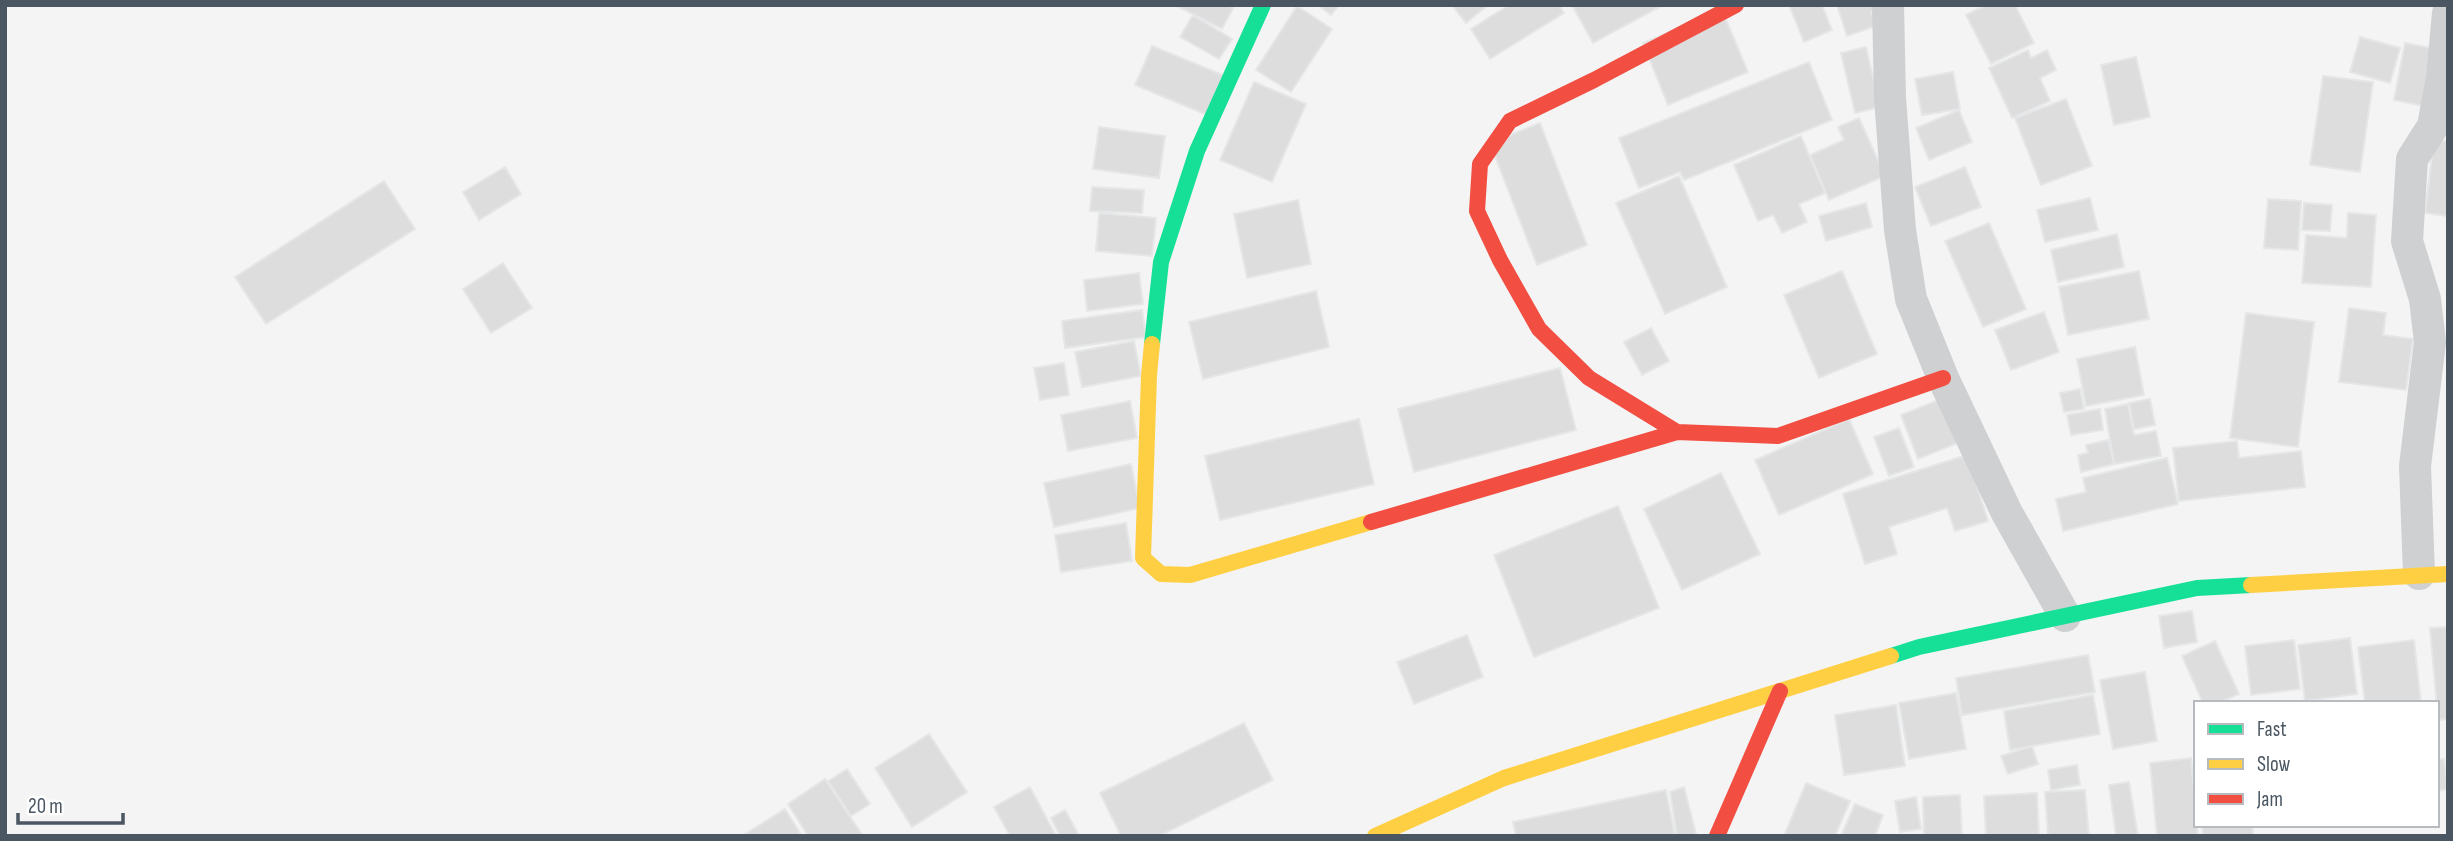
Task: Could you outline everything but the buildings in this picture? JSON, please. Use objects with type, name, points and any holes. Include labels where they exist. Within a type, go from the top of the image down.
[{"type":"main road","points":[[1263,5],[1197,151],[1161,262],[1149,375],[1143,558],[1161,574],[1190,575],[1677,432],[1778,436],[1943,378]]},
{"type":"main road","points":[[1677,432],[1589,377],[1539,329],[1500,260],[1477,211],[1480,164],[1510,121],[1736,5]]},
{"type":"main road","points":[[1375,836],[1504,778],[1919,647],[2197,588],[2433,574]]},
{"type":"main road","points":[[1717,836],[1780,691]]},
{"type":"street","points":[[1888,5],[1890,98],[1900,230],[1911,299],[1943,378],[2007,513],[2065,616]]},
{"type":"street","points":[[2433,574],[2415,466],[2430,342],[2425,299],[2407,241],[2412,159],[2433,126],[2442,78],[2448,13]]},
{"type":"traffic: fast","points":[[1152,344],[1161,262],[1197,151],[1263,5]]},
{"type":"traffic: fast","points":[[1891,656],[1919,647],[2197,588],[2251,585]]},
{"type":"traffic: slow","points":[[1152,344],[1143,558],[1161,574],[1190,575],[1371,522]]},
{"type":"traffic: slow","points":[[2251,585],[2448,574]]},
{"type":"traffic: slow","points":[[1375,836],[1504,778],[1891,656]]},
{"type":"traffic: jam","points":[[1677,432],[1589,378],[1539,329],[1500,260],[1477,211],[1480,164],[1510,121],[1736,5]]},
{"type":"traffic: jam","points":[[1371,522],[1677,432],[1778,436],[1943,378]]},
{"type":"traffic: jam","points":[[1717,836],[1780,691]]}]
